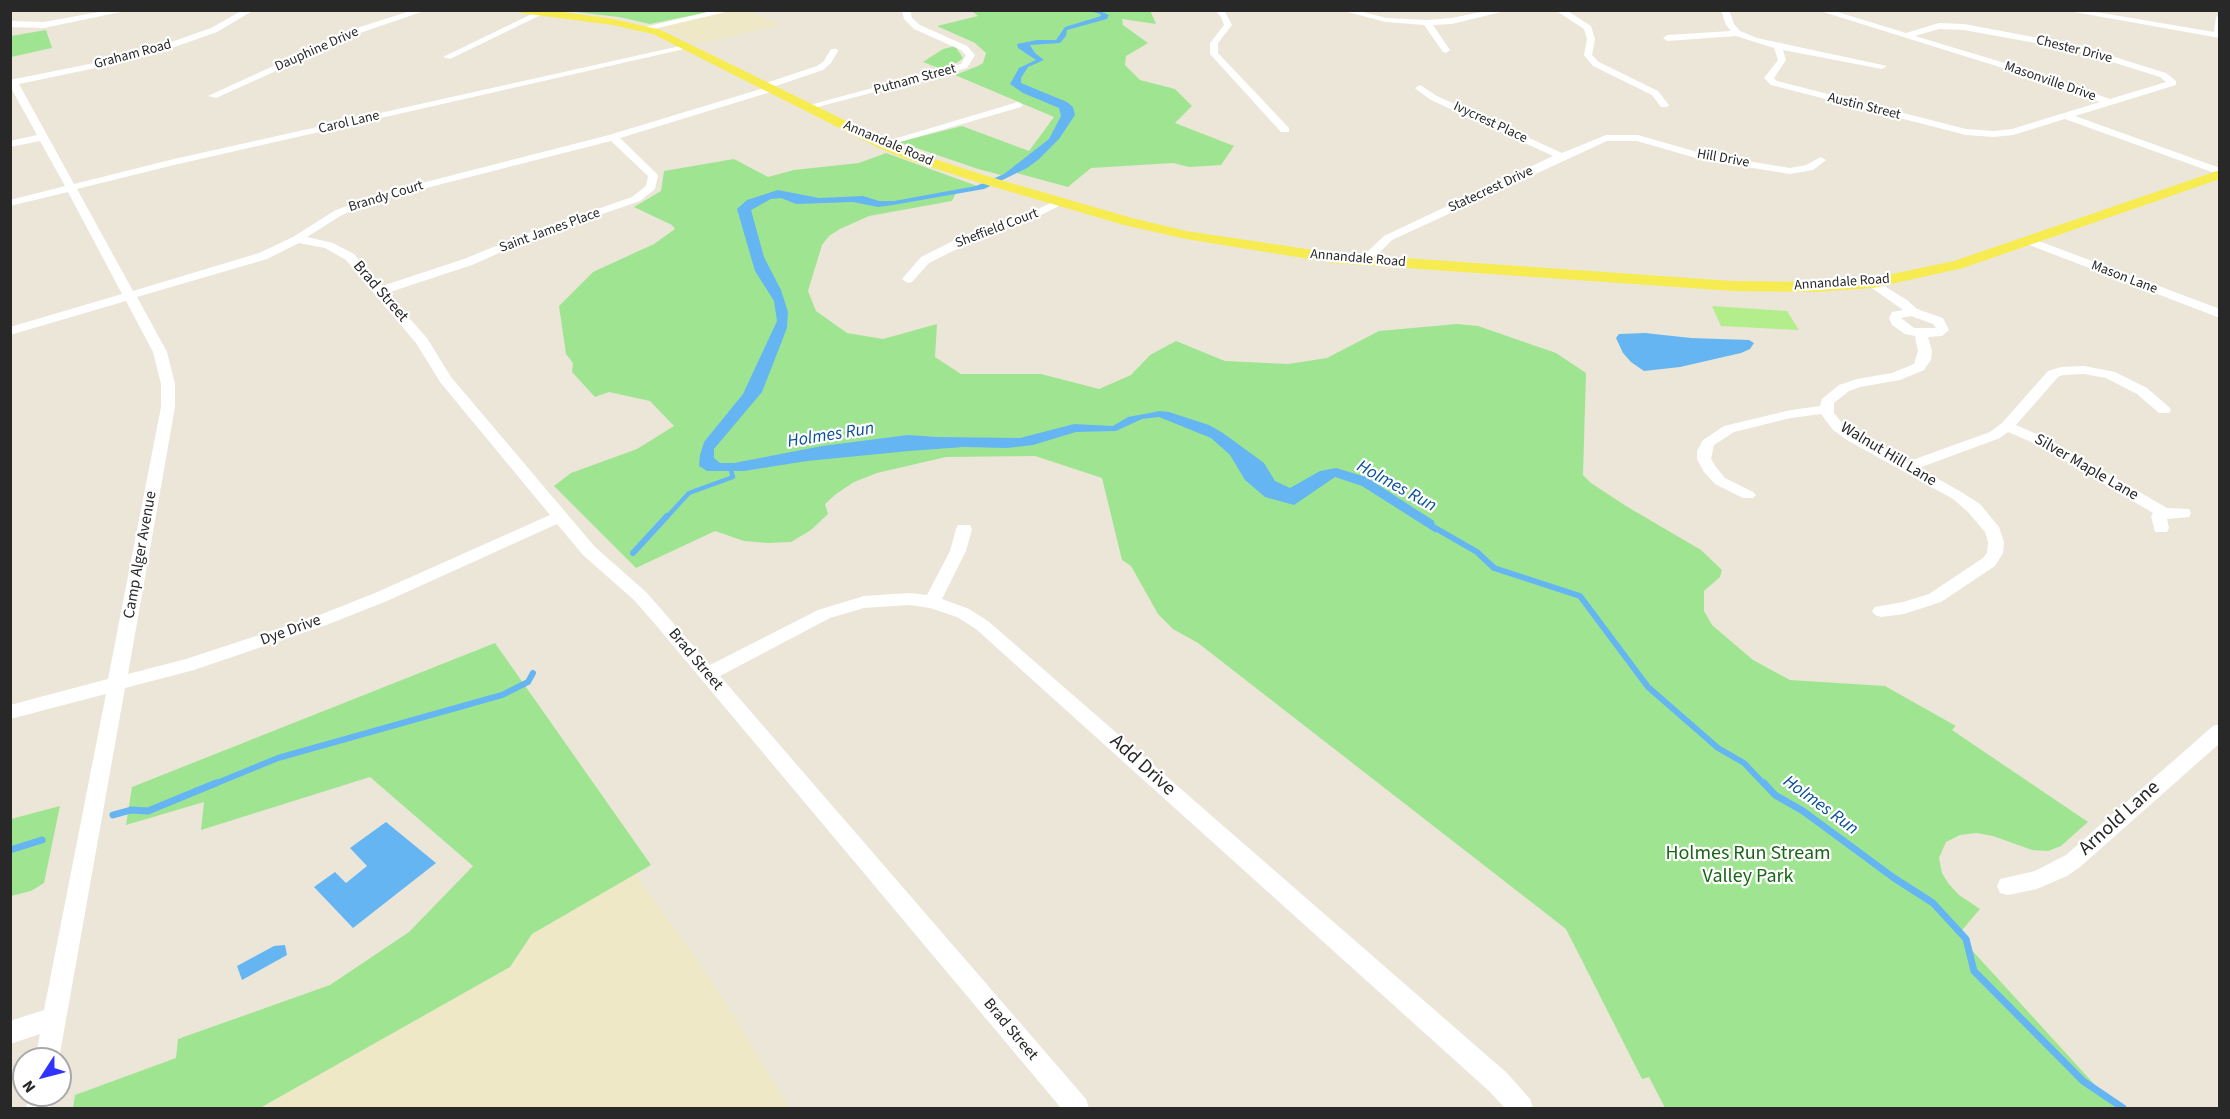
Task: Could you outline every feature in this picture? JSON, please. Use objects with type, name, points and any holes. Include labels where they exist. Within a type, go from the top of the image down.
[{"type":"main road","name":"Annandale Road","points":[[521,10],[645,28],[689,47],[882,144],[915,158],[1001,185],[1143,226],[1227,243],[1304,255],[1733,286],[1814,287],[1873,283],[1943,269],[2220,173]]},
{"type":"street","points":[[10,24],[44,25],[126,10]]},
{"type":"street","name":"Graham Road","points":[[12,83],[115,62],[163,48],[214,30],[250,10]]},
{"type":"street","name":"Dauphine Drive","points":[[213,96],[357,31],[423,10]]},
{"type":"street","points":[[645,28],[730,10]]},
{"type":"street","name":"Putnam Street","points":[[809,108],[964,66],[971,55],[964,48],[917,27],[908,19],[906,10]]},
{"type":"street","points":[[1219,10],[1225,16],[1228,25],[1214,43],[1214,54],[1285,130]]},
{"type":"street","points":[[1344,10],[1386,20],[1427,23],[1452,21],[1505,10]]},
{"type":"street","points":[[1559,10],[1587,28],[1591,39],[1588,55],[1596,64],[1655,93],[1664,105]]},
{"type":"street","points":[[1725,10],[1730,25],[1737,33],[1754,40],[1881,66]]},
{"type":"street","name":"Masonville Drive","points":[[1821,10],[2025,72],[2111,103]]},
{"type":"street","points":[[2067,10],[2219,35],[2220,17]]},
{"type":"street","points":[[447,57],[541,13]]},
{"type":"street","points":[[1427,23],[1446,50]]},
{"type":"street","name":"Chester Drive","points":[[1906,36],[1942,25],[1964,27],[2076,48],[2163,75],[2173,83],[2111,103]]},
{"type":"street","points":[[1667,38],[1737,33]]},
{"type":"street","name":"Austin Street","points":[[1778,46],[1782,60],[1769,78],[1774,83],[1951,129],[1977,133],[2006,133],[2066,116]]},
{"type":"street","name":"Carol Lane","points":[[10,203],[217,153],[689,47]]},
{"type":"street","name":"Brandy Court","points":[[10,332],[243,264],[297,239],[338,213],[375,198],[613,137],[768,88],[820,68],[827,63],[834,51]]},
{"type":"street","name":"Camp Alger Avenue","points":[[12,83],[130,296],[164,364],[168,384],[168,407],[49,1047]]},
{"type":"street","name":"Ivycrest Place","points":[[1420,88],[1434,98],[1561,156]]},
{"type":"street","name":"Masonville Drive","points":[[2066,116],[2111,103]]},
{"type":"street","points":[[882,144],[1018,105]]},
{"type":"street","name":"Masonville Drive","points":[[2066,116],[2220,173]]},
{"type":"street","points":[[10,144],[43,137]]},
{"type":"street","name":"Saint James Place","points":[[380,291],[468,262],[529,236],[636,199],[651,187],[653,175],[613,137]]},
{"type":"street","name":"Statecrest Drive","points":[[1372,261],[1372,253],[1388,238],[1561,156],[1606,138],[1623,137]]},
{"type":"street","name":"Hill Drive","points":[[1623,137],[1651,141],[1704,157],[1790,171],[1809,168],[1821,160]]},
{"type":"street","name":"Sheffield Court","points":[[908,279],[925,260],[961,241],[1025,219],[1059,202]]},
{"type":"street","name":"Brad Street","points":[[297,239],[322,243],[339,249],[350,257],[422,341],[445,379],[560,517],[590,551],[639,596],[1077,1108]]},
{"type":"street","name":"Mason Lane","points":[[2028,241],[2220,314]]},
{"type":"street","points":[[1873,283],[1903,303],[1912,312]]},
{"type":"street","points":[[1912,312],[1931,317],[1942,326],[1942,330],[1937,333],[1921,333],[1910,331],[1895,318],[1897,315],[1912,312]]},
{"type":"street","name":"Walnut Hill Lane","points":[[1881,611],[1904,608],[1935,598],[1989,562],[1995,553],[1996,542],[1993,531],[1984,518],[1958,496],[1838,428],[1831,421],[1826,409],[1827,402],[1833,394],[1844,388],[1857,383],[1902,375],[1919,367],[1924,360],[1925,351],[1921,333]]},
{"type":"street","points":[[1907,467],[1995,435],[2007,426],[2053,374],[2072,369],[2097,372],[2127,383],[2154,400],[2164,410]]},
{"type":"street","points":[[1748,495],[1720,481],[1709,469],[1704,459],[1704,451],[1708,443],[1729,429],[1791,414],[1826,409]]},
{"type":"street","name":"Silver Maple Lane","points":[[2007,426],[2043,442],[2162,520],[2183,513]]},
{"type":"street","name":"Dye Drive","points":[[10,712],[245,648],[323,620],[560,517]]},
{"type":"street","points":[[932,602],[948,574],[964,529]]},
{"type":"street","name":"Add Drive","points":[[707,675],[839,608],[888,599],[932,602],[963,613],[982,625],[1498,1082],[1521,1108]]},
{"type":"street","name":"Arnold Lane","points":[[2008,886],[2037,880],[2060,870],[2073,861],[2220,731]]},
{"type":"street","points":[[10,1033],[55,1018]]},
{"type":"shaded area","points":[[736,10],[749,11],[781,25],[698,44],[659,26]]},
{"type":"shaded area","points":[[635,873],[714,984],[790,1108],[260,1108],[510,967],[532,934]]},
{"type":"green space","points":[[1150,10],[1156,24],[1122,19],[1123,25],[1148,43],[1126,56],[1125,65],[1140,80],[1175,89],[1192,106],[1175,123],[1234,146],[1221,165],[1189,167],[1173,163],[1091,168],[1068,187],[1013,172],[1001,175],[978,169],[899,142],[962,126],[1029,151],[1054,117],[955,75],[983,63],[986,53],[975,43],[937,26],[978,16],[972,11]]},
{"type":"green space","points":[[567,11],[713,11],[650,24],[619,17]]},
{"type":"green space","points":[[46,30],[52,48],[11,57],[11,36]]},
{"type":"green space","points":[[955,46],[963,58],[953,66],[941,69],[923,62],[943,49]]},
{"type":"green space","name":"Holmes Run Stream Valley Park","points":[[886,153],[980,187],[954,192],[956,193],[952,201],[869,216],[840,229],[829,236],[822,245],[808,291],[816,311],[847,333],[883,339],[937,324],[935,357],[961,374],[1041,374],[1099,389],[1131,375],[1150,355],[1176,341],[1225,361],[1288,364],[1327,358],[1379,331],[1457,324],[1478,326],[1556,353],[1586,373],[1583,475],[1591,483],[1626,506],[1701,550],[1722,570],[1720,577],[1704,591],[1704,611],[1712,625],[1753,660],[1790,680],[1885,686],[1956,726],[1952,730],[2088,822],[2061,846],[2048,851],[2032,850],[1993,836],[1976,833],[1960,835],[1946,842],[1939,858],[1942,873],[1948,883],[1959,895],[1980,909],[1958,935],[2116,1108],[1665,1108],[1649,1077],[1642,1079],[1566,929],[1198,643],[1173,629],[1158,614],[1131,566],[1122,560],[1102,478],[1035,456],[946,457],[877,473],[854,482],[825,504],[828,514],[811,530],[791,542],[744,541],[715,531],[636,568],[554,486],[571,473],[637,449],[674,426],[650,401],[609,392],[595,397],[572,372],[573,363],[566,354],[559,306],[593,272],[654,244],[675,229],[672,225],[634,207],[661,191],[664,171],[734,159],[768,177],[794,170],[859,163]]},
{"type":"green space","points":[[1712,306],[1787,311],[1799,330],[1721,326]]},
{"type":"green space","points":[[495,643],[651,865],[532,934],[510,967],[260,1108],[73,1108],[75,1095],[176,1058],[178,1039],[330,985],[409,932],[473,866],[370,777],[201,830],[204,802],[126,825],[132,787]]},
{"type":"green space","points":[[60,806],[44,883],[31,891],[11,896],[11,819]]},
{"type":"water","points":[[1090,11],[1100,11],[1109,15],[1107,19],[1067,30],[1066,36],[1060,43],[1030,45],[1035,53],[1044,60],[1028,67],[1021,78],[1021,83],[1067,102],[1073,107],[1075,115],[1059,139],[1027,168],[984,189],[893,205],[878,207],[853,202],[796,204],[781,198],[771,199],[751,210],[764,257],[781,290],[788,312],[787,328],[762,392],[714,449],[714,458],[720,463],[734,463],[822,446],[908,435],[1020,438],[1074,424],[1113,426],[1128,417],[1160,411],[1209,425],[1223,433],[1264,463],[1275,481],[1290,488],[1320,471],[1336,468],[1366,477],[1434,521],[1436,533],[1362,486],[1335,477],[1294,505],[1265,497],[1245,480],[1230,455],[1211,438],[1159,417],[1142,419],[1116,431],[1076,432],[1033,445],[1007,448],[963,447],[909,451],[807,461],[744,471],[707,471],[699,466],[704,442],[743,394],[777,321],[774,301],[755,271],[737,209],[747,200],[778,190],[819,198],[863,196],[879,201],[894,201],[976,186],[1004,174],[1049,139],[1061,116],[1059,108],[1023,93],[1010,84],[1019,68],[1036,60],[1018,48],[1017,44],[1037,40],[1056,40],[1065,27],[1101,16]]},
{"type":"water","points":[[1645,333],[1691,338],[1749,340],[1754,343],[1750,349],[1741,353],[1680,367],[1644,371],[1623,353],[1616,338],[1619,334]]},
{"type":"water","points":[[386,822],[436,863],[353,928],[314,887],[335,872],[346,883],[367,866],[350,848]]},
{"type":"water","points":[[285,945],[287,955],[242,980],[237,966],[274,946]]},
{"type":"waterway","points":[[666,518],[689,493],[733,477],[731,471]]},
{"type":"waterway","points":[[633,553],[667,516]]},
{"type":"waterway","name":"Holmes Run","points":[[1430,525],[1477,552],[1494,568],[1580,596],[1648,687],[1718,748],[1744,763],[1765,785]]},
{"type":"waterway","points":[[212,785],[278,758],[502,695],[528,682],[533,673]]},
{"type":"waterway","points":[[113,815],[131,810],[148,811],[216,783]]},
{"type":"waterway","name":"Holmes Run","points":[[1764,783],[1775,795],[1803,811],[1894,878],[1933,903],[1966,939],[1974,971],[2083,1081],[2123,1108]]},
{"type":"waterway","points":[[10,850],[42,840]]}]
